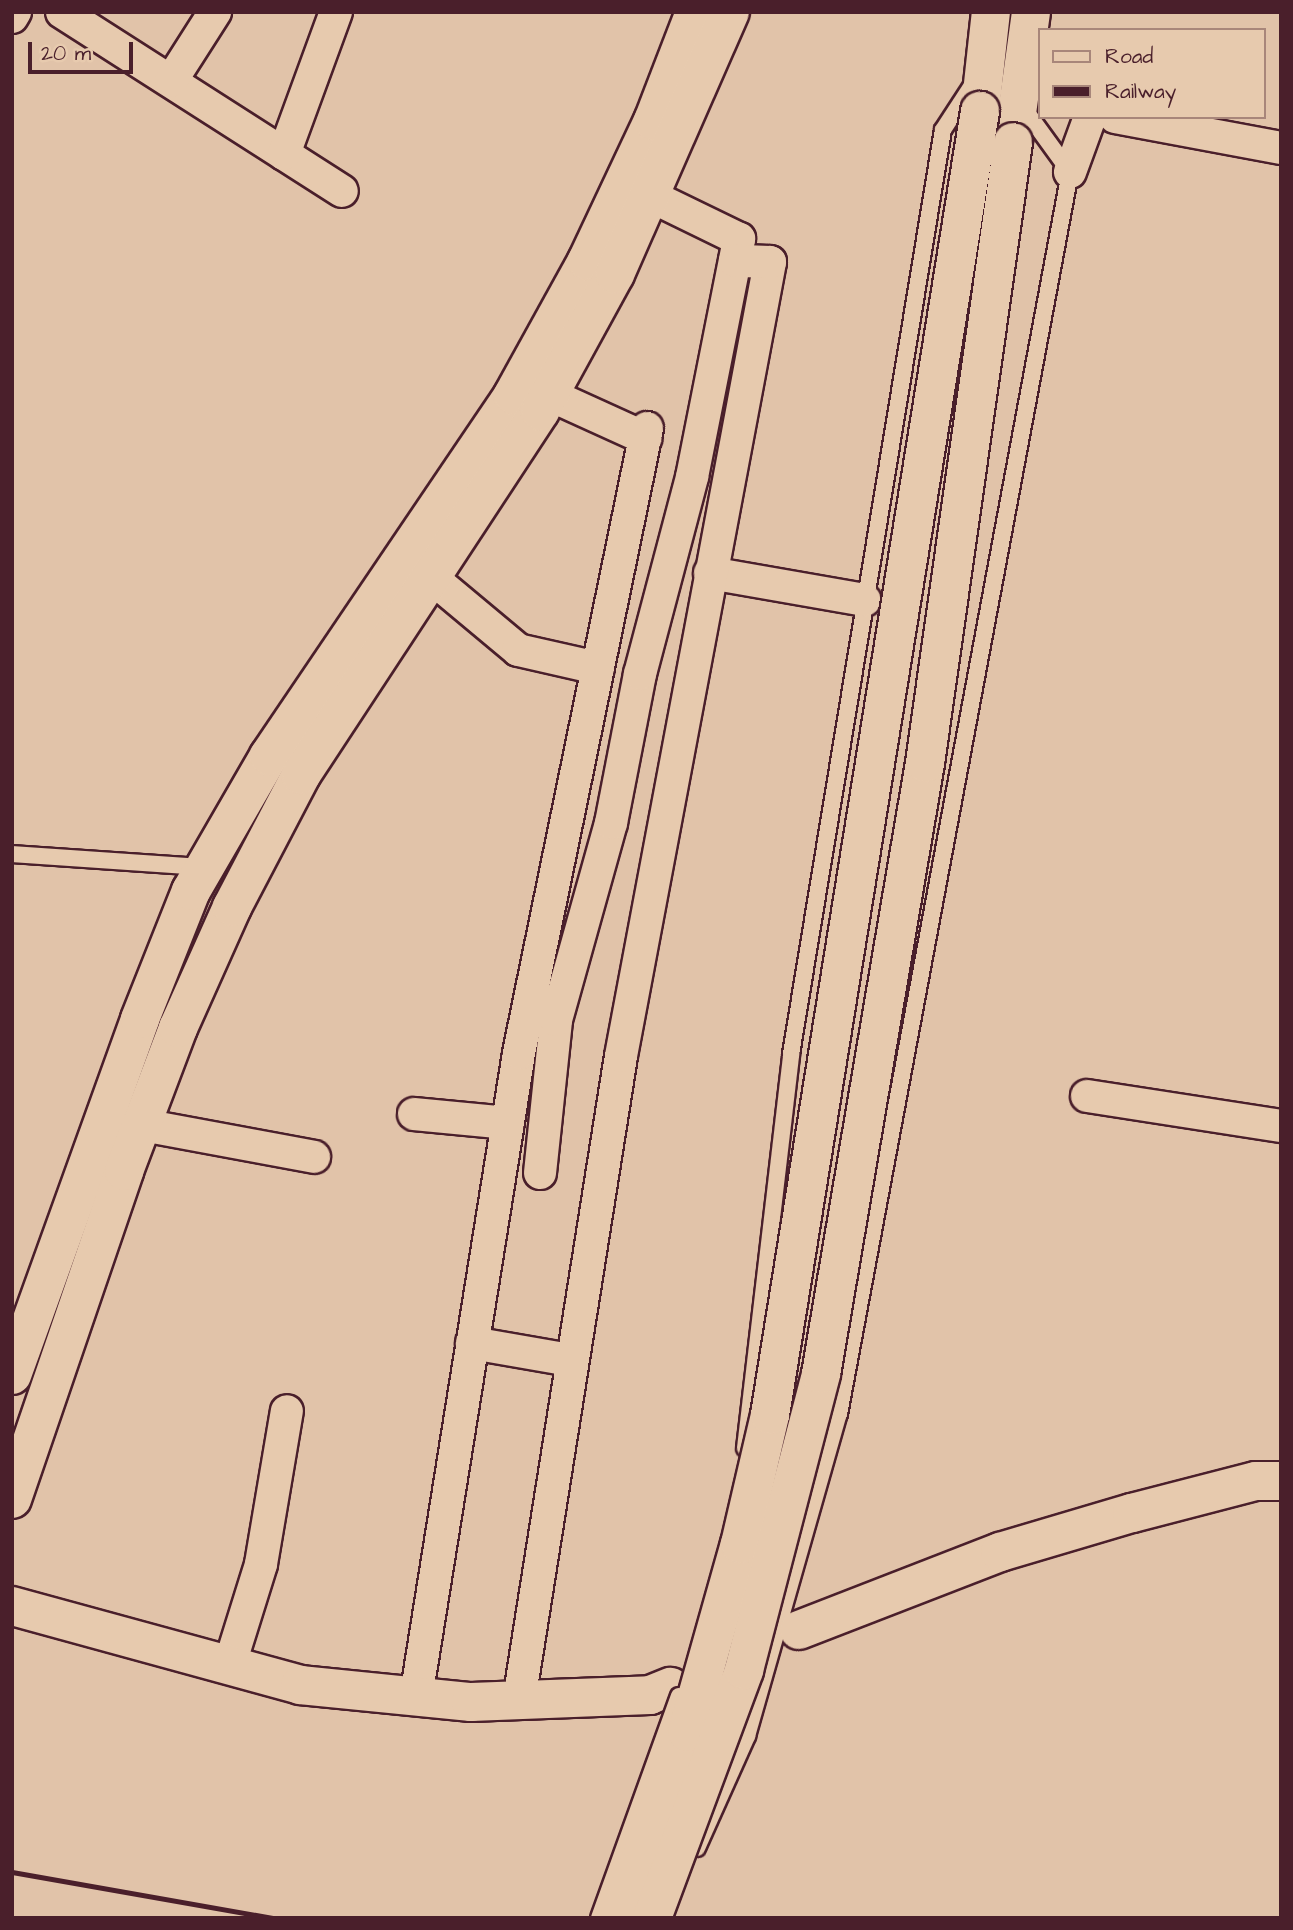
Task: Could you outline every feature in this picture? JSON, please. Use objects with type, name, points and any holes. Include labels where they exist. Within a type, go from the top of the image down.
[{"type":"street","points":[[12,17],[15,12]]},
{"type":"street","points":[[62,12],[342,191]]},
{"type":"street","points":[[172,81],[215,12]]},
{"type":"street","points":[[284,154],[336,12]]},
{"type":"street","points":[[12,1375],[140,1019],[205,867],[269,756],[513,395],[587,261],[653,121],[695,12]]},
{"type":"street","points":[[12,1499],[177,1028],[232,907],[289,799],[548,394],[615,274],[730,12]]},
{"type":"street","points":[[619,1918],[687,1732],[740,1544],[770,1415],[980,111],[991,12]]},
{"type":"street","points":[[652,1918],[744,1670],[821,1374],[925,763],[1031,12]]},
{"type":"street","points":[[1070,172],[1089,119]]},
{"type":"street","points":[[1126,119],[1281,148]]},
{"type":"street","points":[[540,1173],[556,1020],[611,823],[640,674],[692,477],[739,239],[651,196]]},
{"type":"street","points":[[519,1700],[569,1360],[712,565],[770,262],[735,261]]},
{"type":"street","points":[[416,1697],[508,1123],[646,433],[548,394]]},
{"type":"street","points":[[624,541],[673,551],[712,565],[865,600]]},
{"type":"street","points":[[432,578],[519,650],[598,668]]},
{"type":"street","points":[[1087,1096],[1281,1126]]},
{"type":"street","points":[[414,1114],[508,1123]]},
{"type":"street","points":[[142,1125],[314,1157]]},
{"type":"street","points":[[472,1343],[569,1360]]},
{"type":"street","points":[[229,1667],[261,1564],[287,1412]]},
{"type":"street","points":[[799,1630],[1000,1552],[1132,1513],[1256,1482],[1281,1480]]},
{"type":"street","points":[[12,1606],[300,1685],[416,1697],[471,1702],[650,1695],[681,1672]]},
{"type":"lane","points":[[599,1918],[681,1672],[744,1457],[791,1054],[943,130],[985,66]]},
{"type":"lane","points":[[666,1918],[747,1735],[839,1414],[1070,172],[1019,101]]},
{"type":"lane","points":[[12,854],[205,867]]},
{"type":"railway","points":[[12,1872],[274,1918]]}]
